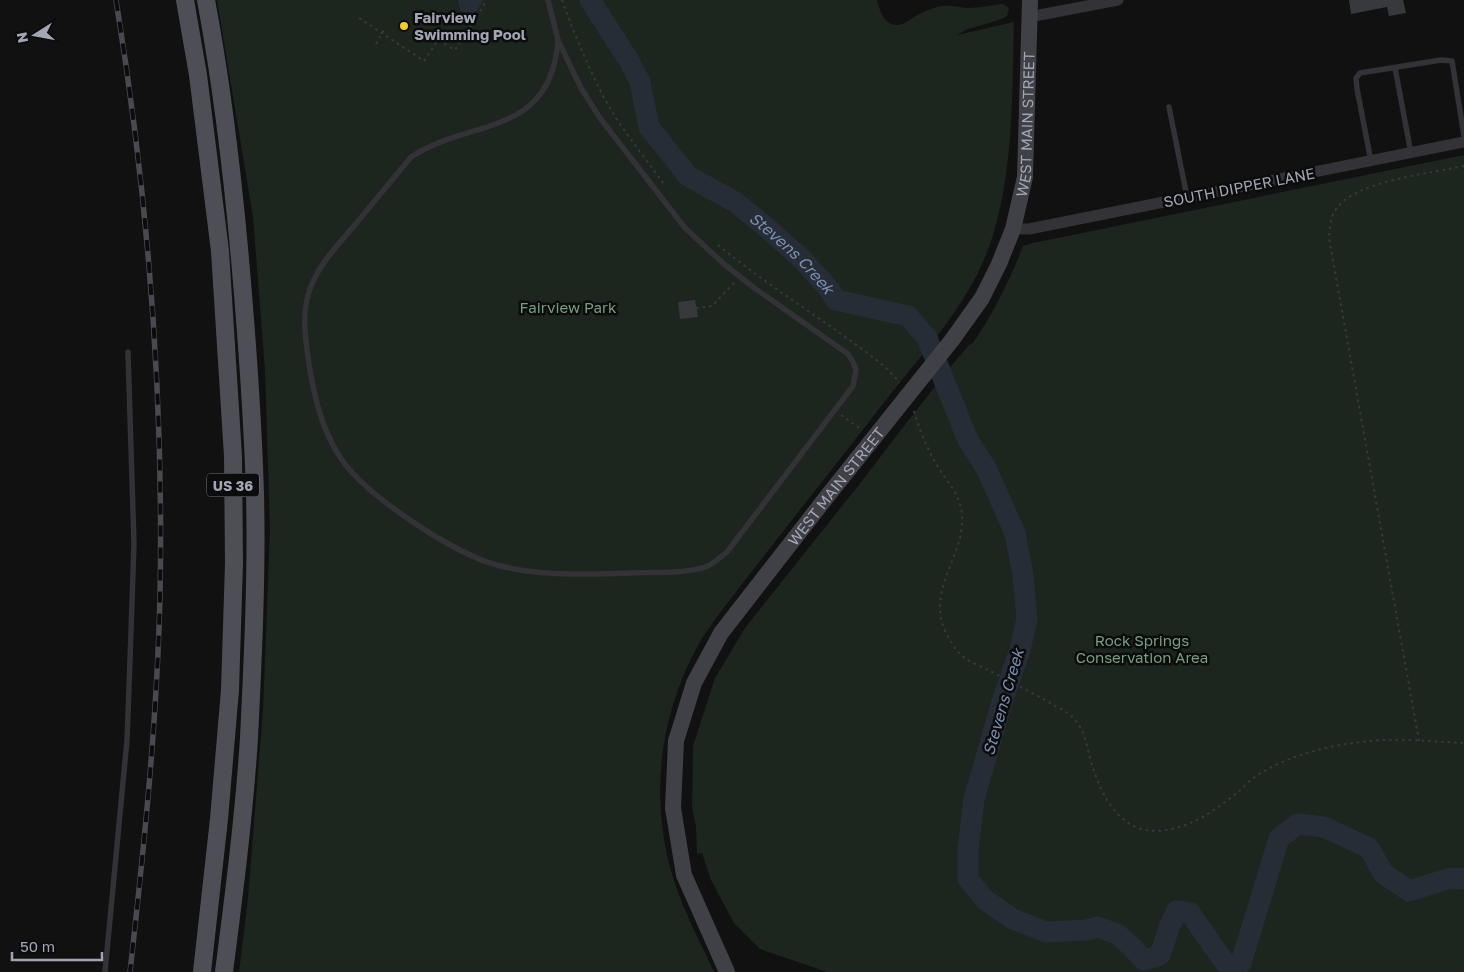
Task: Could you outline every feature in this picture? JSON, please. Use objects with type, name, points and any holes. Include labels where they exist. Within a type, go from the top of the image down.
[{"type":"main road","name":"US 36","points":[[185,0],[198,75],[220,250],[233,456],[234,563],[230,690],[219,819],[202,972]]},
{"type":"main road","name":"US 36","points":[[206,0],[218,66],[239,245],[251,395],[255,494],[255,568],[249,740],[242,823],[224,972]]},
{"type":"street","name":"WEST MAIN STREET","points":[[728,972],[684,875],[673,808],[676,742],[694,683],[721,633],[952,340],[982,298],[999,264],[1013,229],[1025,177],[1030,0]]},
{"type":"street","points":[[1029,17],[1118,0]]},
{"type":"street","name":"SOUTH DIPPER LANE","points":[[1013,229],[1029,229],[1464,142]]},
{"type":"lane","points":[[548,0],[558,40],[581,88],[612,134],[685,228],[740,276],[848,354],[856,370],[856,379],[853,386],[835,411],[727,552],[717,561],[706,566],[675,571],[568,574],[524,571],[495,565],[469,555],[444,542],[392,506],[356,477],[341,459],[322,418],[310,372],[305,321],[308,294],[314,278],[329,256],[411,157],[423,149],[441,142],[494,126],[524,110],[538,95],[554,68],[558,40]]},
{"type":"lane","points":[[1371,161],[1356,78],[1360,73],[1441,60],[1452,61],[1464,136]]},
{"type":"lane","points":[[1395,68],[1411,153]]},
{"type":"lane","points":[[1169,107],[1187,197]]},
{"type":"lane","points":[[104,972],[127,740],[134,544],[128,352]]},
{"type":"path","points":[[359,18],[424,61],[438,40],[455,50],[483,8],[486,0]]},
{"type":"path","points":[[562,0],[570,25],[601,93],[618,121],[668,191]]},
{"type":"path","points":[[376,44],[386,28]]},
{"type":"path","points":[[1419,741],[1329,238],[1332,215],[1337,207],[1351,194],[1420,175],[1464,166]]},
{"type":"path","points":[[712,240],[743,265],[874,359],[896,377],[900,385]]},
{"type":"path","points":[[696,308],[712,306],[740,276]]},
{"type":"path","points":[[913,408],[918,424],[937,465],[952,485],[959,500],[962,515],[961,532],[944,579],[941,600],[941,617],[948,636],[960,654],[1035,694],[1074,718],[1083,732],[1096,774],[1106,798],[1115,813],[1139,829],[1154,832],[1176,828],[1201,818],[1229,799],[1256,776],[1286,760],[1329,748],[1361,742],[1387,740],[1464,743]]},
{"type":"path","points":[[835,411],[864,431]]},
{"type":"green space","name":"Fairview Park","points":[[217,0],[877,0],[881,13],[893,25],[901,24],[923,12],[941,6],[972,8],[1003,4],[1009,8],[1007,16],[968,29],[957,35],[1014,22],[1011,129],[1005,183],[993,235],[974,281],[932,342],[719,614],[696,649],[674,700],[667,726],[660,781],[664,836],[669,863],[678,891],[714,972],[239,972],[248,898],[263,710],[270,530],[265,370],[253,217]]},
{"type":"green space","name":"Rock Springs Conservation Area","points":[[1464,155],[1464,972],[827,972],[760,949],[734,923],[711,880],[702,853],[697,854],[696,827],[692,807],[693,746],[715,678],[745,628],[952,365],[969,345],[973,343],[1001,296],[1023,246]]},
{"type":"shaded area","points":[[458,0],[483,0],[477,11],[469,15],[460,10]]},
{"type":"building","points":[[1349,0],[1403,0],[1406,13],[1389,16],[1387,7],[1351,14]]},
{"type":"building","points":[[695,300],[698,317],[680,319],[678,302]]},
{"type":"waterway","name":"Stevens Creek","points":[[590,0],[628,59],[640,82],[649,127],[688,176],[735,202],[765,226],[803,260],[836,300],[908,316],[927,338],[968,440],[986,468],[1015,533],[1023,575],[1027,618],[1020,650],[1002,702],[974,799],[968,850],[968,879],[985,900],[1013,919],[1046,932],[1087,930],[1098,927],[1117,934],[1144,960],[1160,955],[1177,911],[1190,913],[1228,967],[1241,963],[1279,838],[1298,824],[1324,827],[1369,848],[1383,873],[1409,891],[1451,878],[1464,879]]},
{"type":"railway","points":[[116,0],[137,148],[152,297],[161,521],[160,596],[153,737],[130,972]]},
{"type":"place","name":"Fairview Swimming Pool","points":[[404,26]]}]
